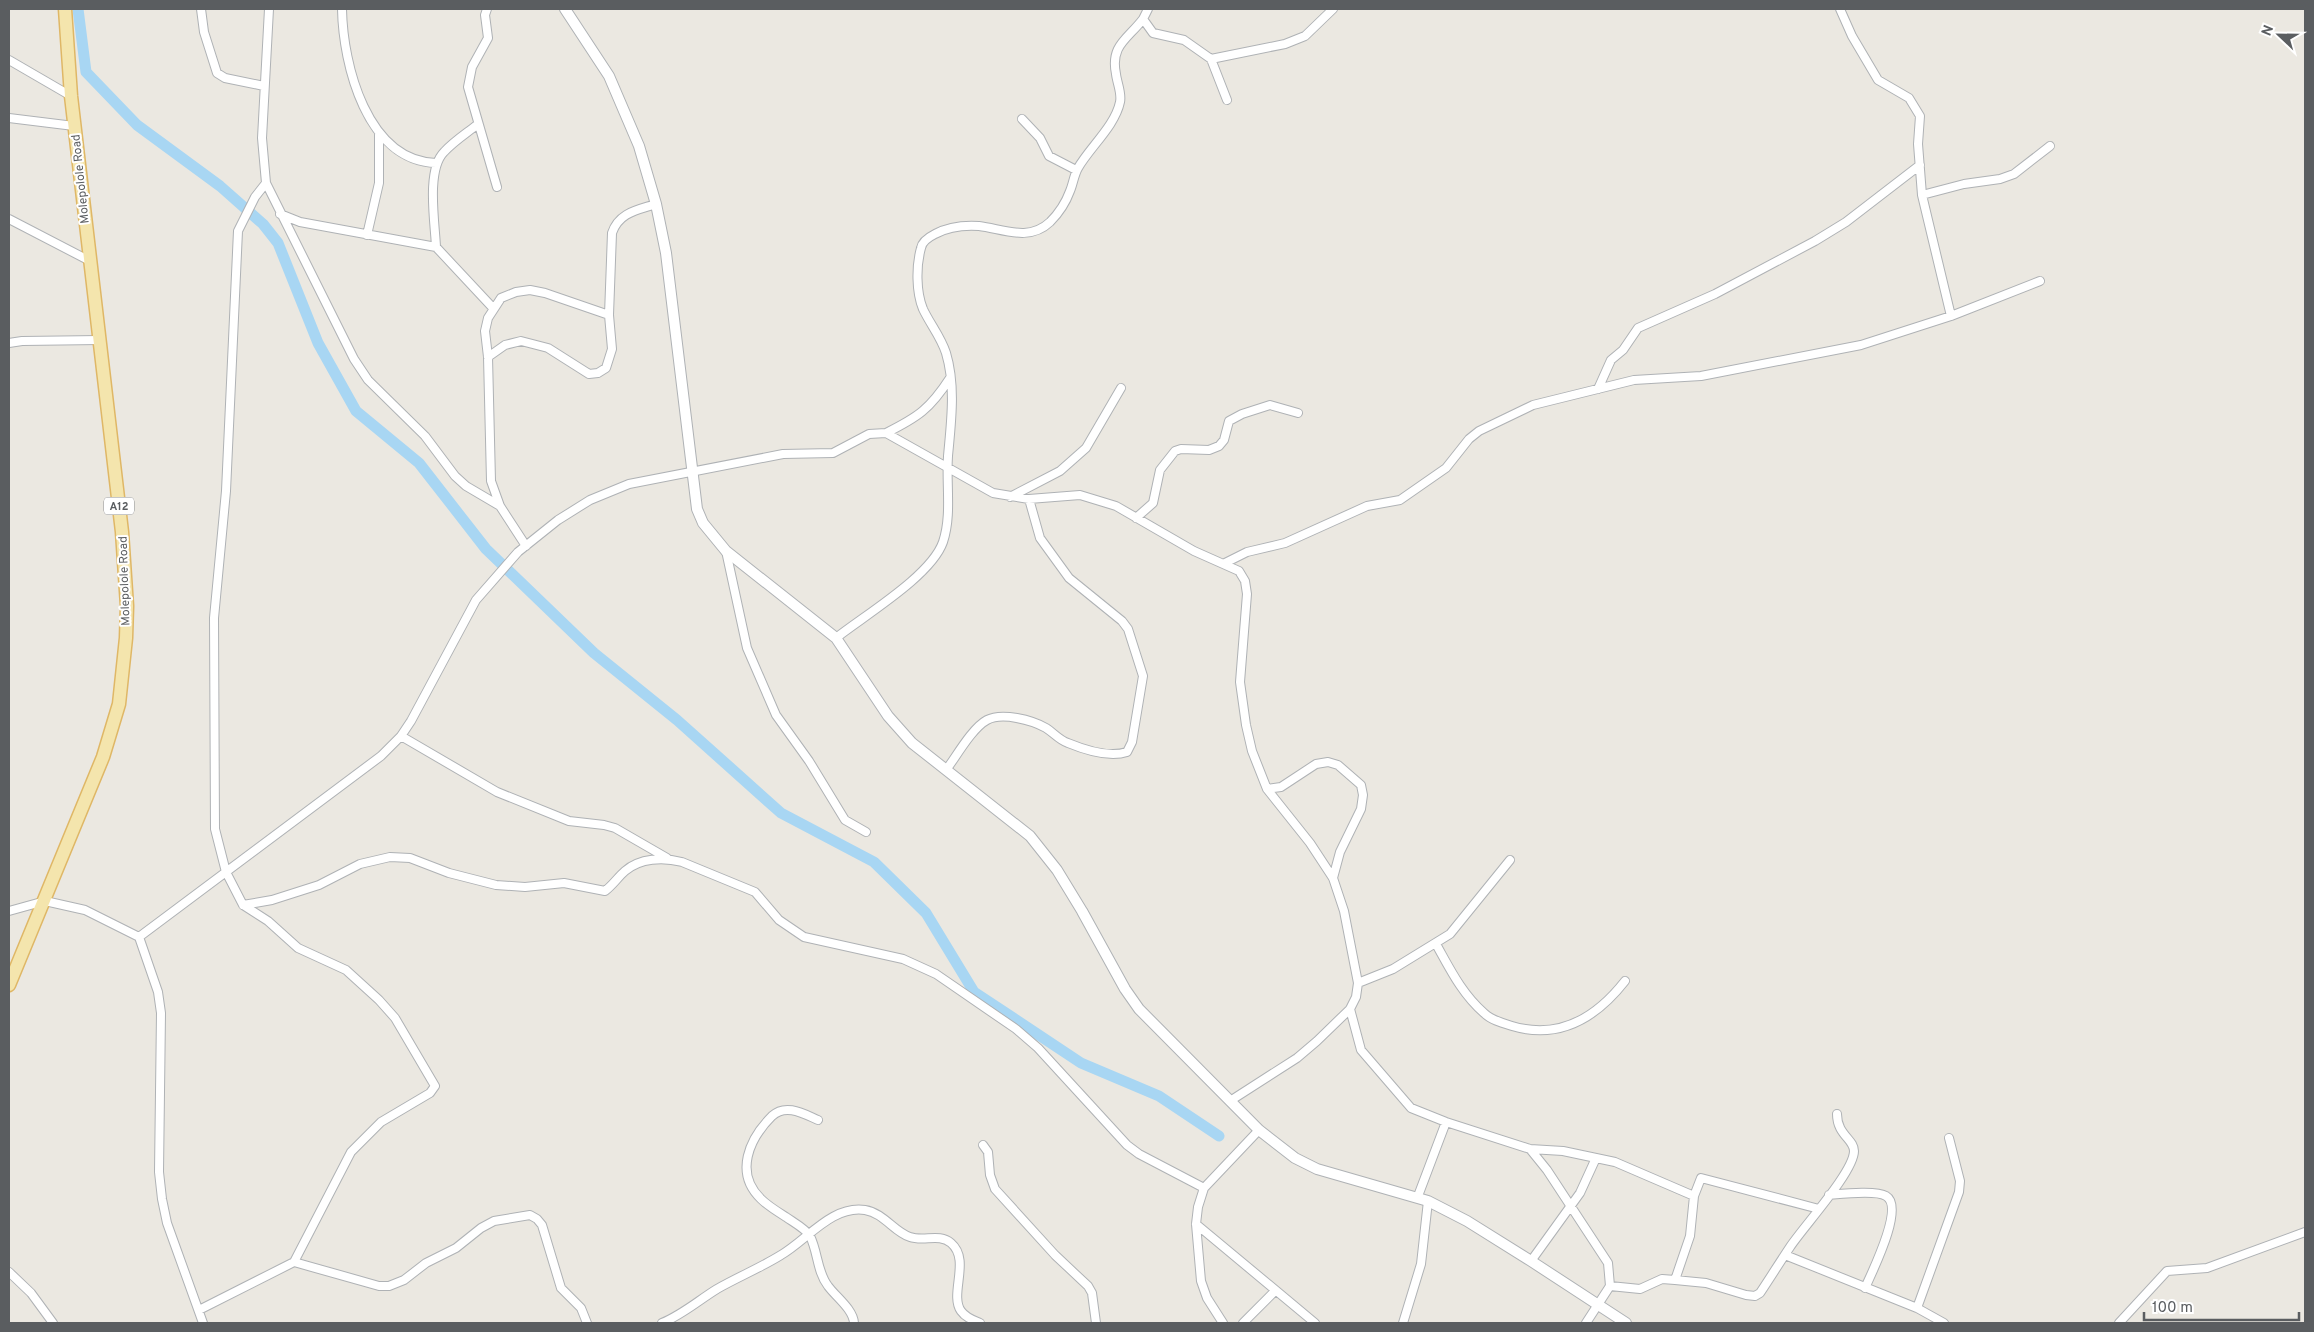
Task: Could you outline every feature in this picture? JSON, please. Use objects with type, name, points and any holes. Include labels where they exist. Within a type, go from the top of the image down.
[{"type":"main road","name":"Molepolole Road","points":[[9,985],[104,757],[119,704],[124,672],[127,606],[122,532],[74,126],[65,9]]},
{"type":"street","points":[[201,9],[204,32],[217,73],[224,78],[264,86]]},
{"type":"street","points":[[269,9],[262,138],[266,184],[354,360],[368,380],[425,436],[455,476],[466,486],[500,506]]},
{"type":"street","points":[[342,9],[342,35],[358,94],[379,135],[411,159],[420,162],[436,163]]},
{"type":"street","points":[[487,9],[485,15],[488,38],[472,67],[469,78],[470,97],[498,187]]},
{"type":"street","points":[[565,9],[609,76],[639,146],[656,204],[666,254],[686,406],[691,470],[697,509],[703,522],[726,551],[836,638],[898,729],[946,770],[1030,836],[1057,870],[1124,989],[1139,1009],[1259,1130],[1296,1158],[1317,1169],[1418,1196],[1467,1221],[1532,1260],[1626,1323]]},
{"type":"street","points":[[836,638],[929,566],[943,542],[948,512],[947,467],[952,408],[950,378],[941,340],[924,310],[918,292],[921,246],[929,237],[943,230],[961,226],[979,226],[1016,233],[1030,233],[1049,223],[1067,199],[1076,170],[1110,122],[1120,103],[1121,95],[1114,62],[1116,49],[1121,42],[1129,38],[1148,9]]},
{"type":"street","points":[[1211,59],[1286,44],[1305,36],[1333,9]]},
{"type":"street","points":[[1840,9],[1852,36],[1878,80],[1909,98],[1916,105],[1920,116],[1922,195],[1950,316]]},
{"type":"street","points":[[1143,19],[1153,33],[1184,40],[1211,59],[1227,100]]},
{"type":"street","points":[[9,60],[71,96]]},
{"type":"street","points":[[9,118],[74,126]]},
{"type":"street","points":[[1022,120],[1040,138],[1049,156],[1076,170]]},
{"type":"street","points":[[436,247],[434,186],[436,163],[443,152],[478,124]]},
{"type":"street","points":[[367,235],[378,183],[379,135]]},
{"type":"street","points":[[1922,195],[1964,184],[2000,179],[2014,174],[2050,146]]},
{"type":"street","points":[[1598,389],[1611,360],[1623,350],[1638,328],[1723,290],[1815,241],[1846,222],[1920,166]]},
{"type":"street","points":[[199,1310],[294,1262],[350,1152],[380,1122],[430,1094],[435,1086],[395,1018],[379,1000],[346,970],[298,948],[268,921],[243,905],[226,872],[215,828],[214,618],[226,491],[238,231],[255,197],[266,184]]},
{"type":"street","points":[[488,357],[505,344],[520,341],[548,348],[589,374],[598,374],[606,368],[612,349],[609,315],[612,233],[615,225],[627,214],[656,204]]},
{"type":"street","points":[[280,214],[300,222],[436,247],[493,308]]},
{"type":"street","points":[[9,219],[90,261]]},
{"type":"street","points":[[1225,564],[1247,552],[1285,543],[1367,506],[1400,500],[1446,468],[1469,439],[1491,425],[1533,405],[1634,380],[1701,376],[1861,345],[1950,316],[2040,281]]},
{"type":"street","points":[[526,546],[500,506],[491,481],[488,357],[485,331],[493,308],[501,298],[516,292],[530,290],[545,293],[609,315]]},
{"type":"street","points":[[9,343],[22,340],[100,340]]},
{"type":"street","points":[[139,938],[381,756],[401,736],[468,613],[491,581],[518,552],[558,520],[590,500],[629,484],[691,470],[783,454],[833,453],[862,437],[886,433],[921,414],[935,401],[950,378]]},
{"type":"street","points":[[1010,497],[1060,471],[1086,448],[1121,388]]},
{"type":"street","points":[[1136,518],[1153,503],[1160,470],[1175,451],[1181,449],[1209,450],[1219,446],[1224,440],[1229,421],[1242,414],[1270,405],[1298,413]]},
{"type":"street","points":[[886,433],[993,493],[1030,499],[1080,495],[1116,506],[1194,551],[1239,572],[1245,581],[1247,594],[1240,682],[1252,751],[1266,789],[1310,843],[1333,878],[1344,911],[1358,983],[1356,997],[1350,1009],[1296,1058],[1230,1101]]},
{"type":"street","points":[[946,770],[976,730],[986,720],[998,717],[1025,721],[1045,728],[1068,744],[1109,755],[1127,752],[1132,742],[1143,676],[1128,629],[1122,621],[1069,578],[1040,538],[1030,499]]},
{"type":"street","points":[[726,551],[747,648],[776,715],[809,761],[845,820],[866,832]]},
{"type":"street","points":[[401,736],[497,792],[569,821],[615,828],[669,859],[746,886],[762,898],[779,920],[804,937],[903,959],[936,974],[1009,1024],[1038,1048],[1126,1145],[1138,1154],[1204,1188]]},
{"type":"street","points":[[1266,789],[1281,787],[1316,764],[1328,762],[1338,765],[1361,785],[1363,795],[1361,809],[1340,852],[1333,878]]},
{"type":"street","points":[[243,905],[280,897],[319,885],[360,864],[390,857],[410,858],[449,873],[496,885],[525,887],[564,883],[597,891],[605,891],[624,871],[634,865],[646,861],[669,859]]},
{"type":"street","points":[[1358,983],[1393,969],[1436,944],[1458,926],[1510,860]]},
{"type":"street","points":[[9,911],[45,901],[85,910],[139,938],[158,992],[161,1013],[159,1172],[162,1199],[167,1223],[204,1323]]},
{"type":"street","points":[[1436,944],[1459,987],[1473,1004],[1486,1015],[1518,1028],[1546,1031],[1573,1024],[1595,1013],[1610,1001],[1625,982]]},
{"type":"street","points":[[1350,1009],[1361,1050],[1406,1104],[1416,1111],[1530,1149],[1563,1151],[1615,1162],[1694,1196]]},
{"type":"street","points":[[818,1120],[793,1109],[782,1110],[773,1115],[752,1143],[747,1156],[746,1170],[751,1186],[761,1199],[810,1235],[824,1280],[850,1312],[854,1323]]},
{"type":"street","points":[[1610,1286],[1640,1289],[1662,1279],[1706,1283],[1755,1296],[1760,1293],[1848,1168],[1854,1150],[1852,1144],[1837,1125],[1837,1114]]},
{"type":"street","points":[[1418,1196],[1446,1122]]},
{"type":"street","points":[[1223,1323],[1207,1298],[1201,1281],[1196,1224],[1204,1188],[1259,1130]]},
{"type":"street","points":[[1916,1308],[1959,1192],[1960,1180],[1949,1138]]},
{"type":"street","points":[[983,1145],[988,1152],[990,1175],[995,1189],[1055,1255],[1088,1286],[1092,1293],[1096,1323]]},
{"type":"street","points":[[1530,1149],[1547,1170],[1606,1257],[1610,1286],[1596,1304],[1586,1323]]},
{"type":"street","points":[[1532,1260],[1584,1188],[1596,1158]]},
{"type":"street","points":[[1675,1280],[1690,1236],[1694,1196],[1700,1178],[1818,1209]]},
{"type":"street","points":[[1829,1195],[1881,1194],[1890,1199],[1893,1205],[1891,1224],[1865,1288]]},
{"type":"street","points":[[1403,1323],[1421,1264],[1428,1201]]},
{"type":"street","points":[[662,1323],[717,1289],[782,1255],[838,1214],[866,1210],[881,1216],[909,1237],[940,1238],[949,1241],[955,1247],[959,1257],[958,1303],[960,1311],[967,1317],[980,1323]]},
{"type":"street","points":[[294,1262],[379,1286],[389,1286],[404,1280],[426,1263],[456,1248],[481,1228],[494,1221],[530,1215],[542,1225],[561,1288],[581,1308],[587,1323]]},
{"type":"street","points":[[1196,1224],[1274,1291],[1315,1323]]},
{"type":"street","points":[[2119,1323],[2167,1271],[2207,1268],[2305,1232]]},
{"type":"street","points":[[1785,1255],[1916,1308],[1944,1323]]},
{"type":"street","points":[[9,1272],[31,1293],[53,1323]]},
{"type":"street","points":[[1243,1323],[1274,1291]]},
{"type":"waterway","points":[[78,9],[86,72],[137,125],[220,186],[263,224],[278,243],[318,343],[356,411],[419,463],[486,549],[594,653],[677,720],[781,813],[874,862],[926,913],[974,992],[1081,1063],[1159,1096],[1219,1136]]}]
